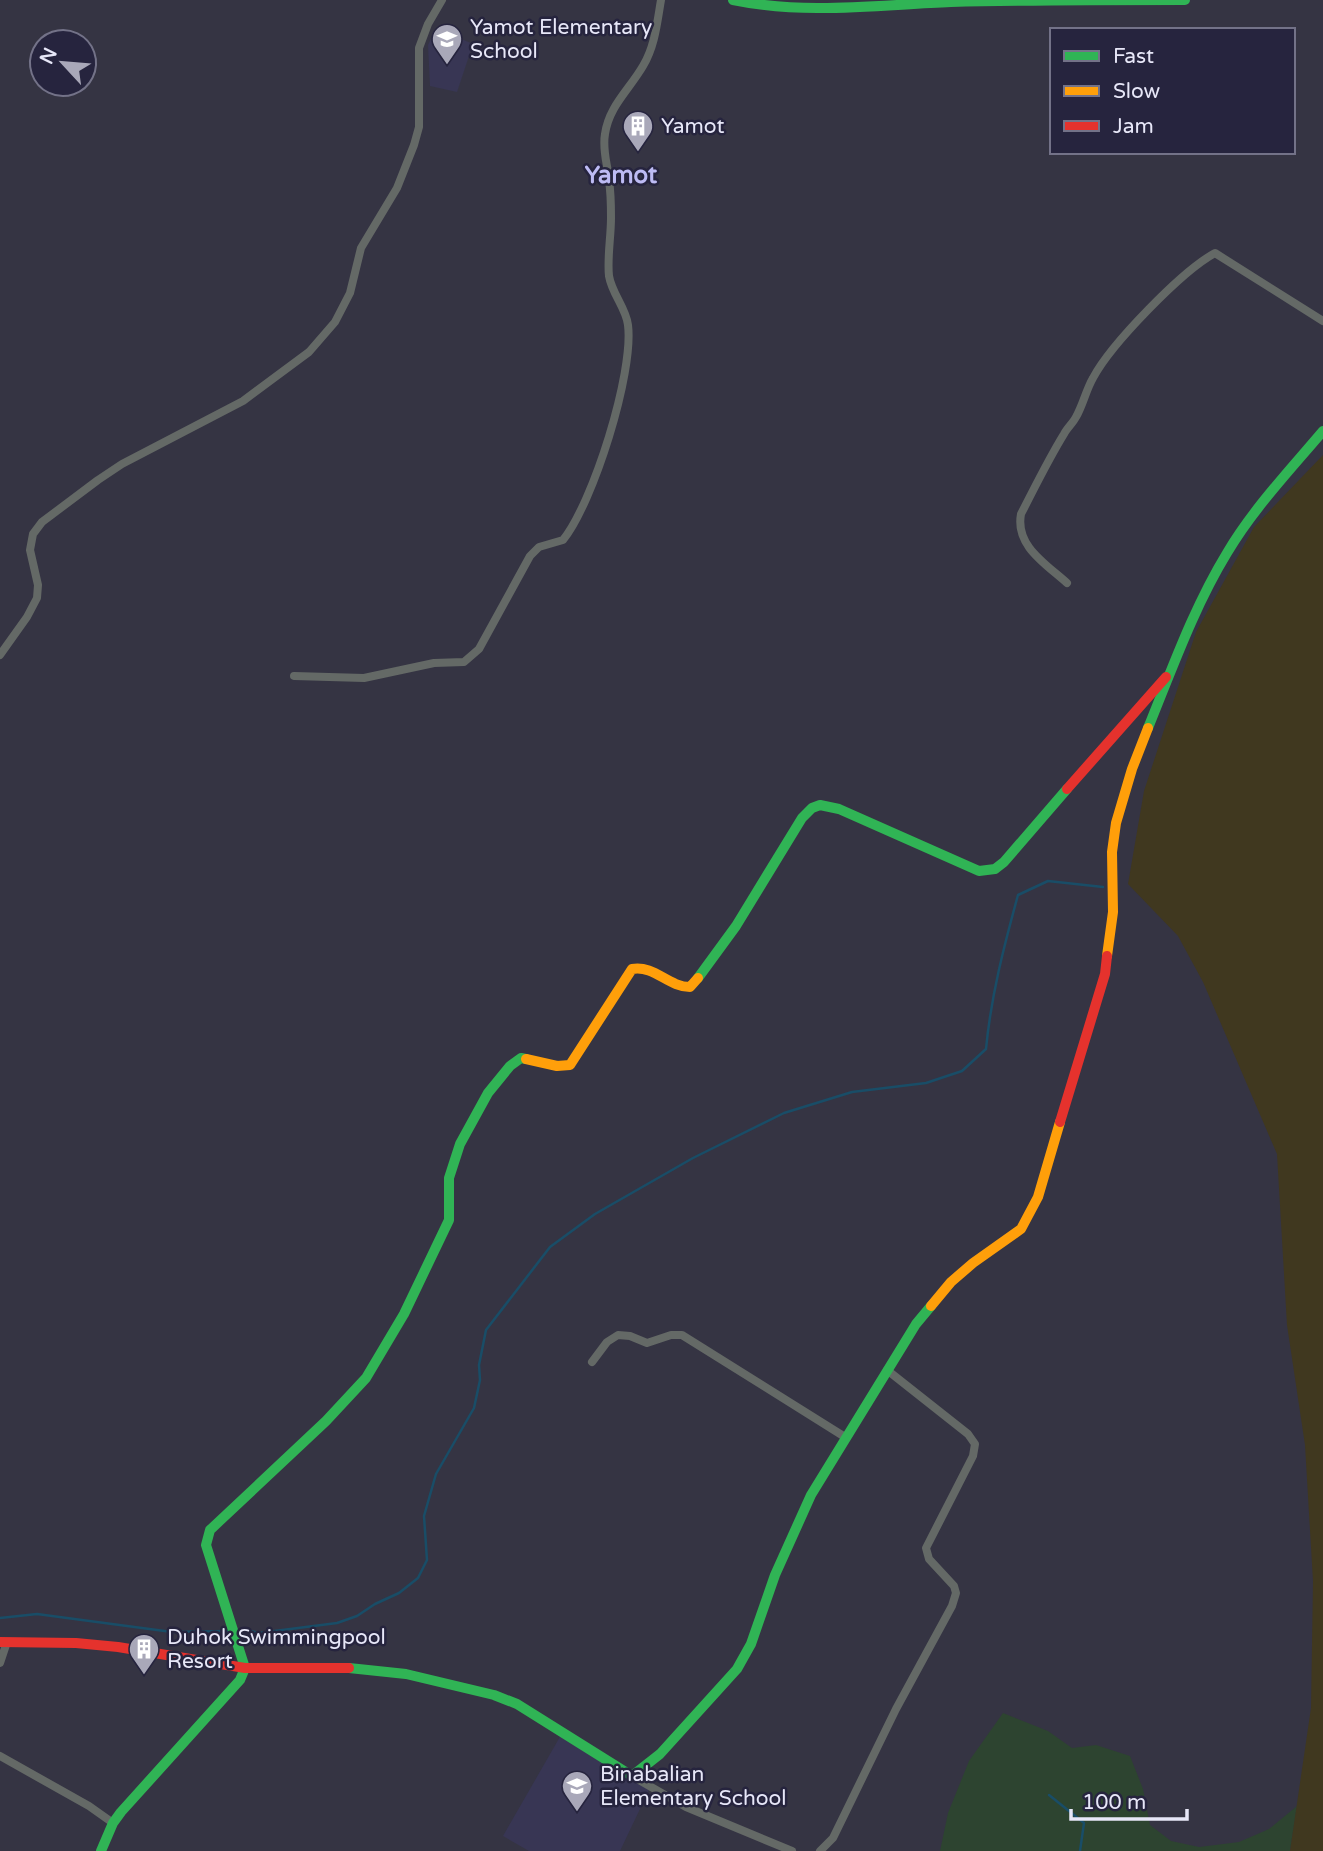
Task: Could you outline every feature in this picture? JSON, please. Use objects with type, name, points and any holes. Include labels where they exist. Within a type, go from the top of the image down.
[{"type":"street","points":[[0,655],[37,598],[38,585],[30,550],[33,534],[42,522],[122,464],[243,401],[310,352],[335,322],[349,293],[361,248],[397,187],[414,145],[419,127],[419,48],[428,24],[442,0]]},
{"type":"street","points":[[294,676],[364,678],[434,663],[468,659],[480,649],[530,555],[539,547],[563,540],[576,521],[597,474],[617,404],[628,349],[627,317],[612,287],[609,274],[611,218],[609,178],[604,161],[605,132],[612,107],[643,66],[652,47],[661,0]]},
{"type":"street","points":[[733,0],[756,6],[790,8],[952,1],[1185,0]]},
{"type":"street","points":[[1067,583],[1024,541],[1019,523],[1021,514],[1064,434],[1076,418],[1096,374],[1116,346],[1147,313],[1202,260],[1215,253],[1323,321]]},
{"type":"street","points":[[632,1776],[660,1754],[737,1668],[751,1644],[791,1535],[811,1495],[916,1324],[951,1282],[1021,1229],[1038,1197],[1105,974],[1113,912],[1112,852],[1116,823],[1132,769],[1198,608],[1227,552],[1266,499],[1323,431]]},
{"type":"street","points":[[101,1851],[113,1823],[134,1797],[240,1680],[244,1662],[206,1545],[207,1536],[224,1516],[357,1389],[382,1354],[432,1260],[449,1220],[449,1173],[453,1160],[486,1098],[507,1068],[521,1058],[557,1066],[570,1065],[632,969],[644,967],[683,988],[690,987],[744,914],[796,828],[814,806],[843,810],[979,870],[995,869],[1172,670]]},
{"type":"street","points":[[592,1362],[607,1342],[618,1335],[624,1334],[647,1343],[671,1335],[682,1335],[845,1437]]},
{"type":"street","points":[[820,1851],[833,1838],[896,1709],[955,1600],[954,1586],[929,1559],[926,1548],[973,1456],[975,1444],[968,1434],[887,1370]]},
{"type":"street","points":[[0,1663],[4,1642],[64,1642],[244,1662],[406,1674],[495,1695],[537,1715],[686,1807],[792,1851]]},
{"type":"street","points":[[0,1756],[89,1806],[113,1823]]},
{"type":"shaded area","name":"Yamot Elementary School","points":[[436,28],[473,44],[457,92],[430,86],[428,45]]},
{"type":"shaded area","name":"Binabalian Elementary School","points":[[561,1735],[649,1790],[620,1851],[529,1851],[503,1836]]},
{"type":"green space","points":[[1003,1713],[1048,1731],[1072,1748],[1096,1745],[1130,1756],[1143,1789],[1150,1825],[1171,1841],[1199,1847],[1239,1842],[1269,1829],[1297,1806],[1290,1851],[940,1851],[948,1813],[969,1761]]},
{"type":"sand","points":[[1323,455],[1323,1851],[1290,1851],[1311,1708],[1313,1581],[1305,1445],[1287,1325],[1277,1154],[1203,982],[1178,936],[1128,884],[1144,791],[1196,632],[1254,527]]},
{"type":"waterway","points":[[237,1631],[259,1633],[337,1623],[357,1616],[399,1593],[418,1578],[427,1560],[424,1516],[436,1474],[474,1408],[486,1330],[550,1247],[595,1214],[693,1158],[784,1113],[852,1092],[926,1083],[962,1071],[986,1049],[995,990],[1018,895],[1048,881],[1103,887]]},
{"type":"waterway","points":[[0,1618],[37,1614],[172,1632],[230,1631]]},
{"type":"waterway","points":[[1049,1795],[1084,1823],[1080,1851]]},
{"type":"traffic: fast","points":[[733,0],[760,5],[815,8],[980,1],[1185,0]]},
{"type":"traffic: fast","points":[[1148,728],[1194,617],[1227,553],[1260,505],[1323,431]]},
{"type":"traffic: fast","points":[[698,978],[736,926],[802,818],[812,808],[820,805],[839,809],[979,871],[995,869],[1004,862],[1067,789]]},
{"type":"traffic: fast","points":[[101,1851],[121,1812],[240,1680],[245,1668],[206,1545],[210,1530],[326,1421],[366,1378],[404,1314],[449,1220],[449,1178],[460,1144],[488,1093],[510,1066],[521,1058],[526,1059]]},
{"type":"traffic: fast","points":[[349,1668],[406,1674],[494,1695],[517,1704],[632,1776],[660,1754],[737,1669],[751,1644],[775,1575],[811,1495],[916,1324],[931,1306]]},
{"type":"traffic: slow","points":[[1107,956],[1113,912],[1112,852],[1116,823],[1148,728]]},
{"type":"traffic: slow","points":[[526,1059],[557,1066],[570,1065],[632,969],[648,970],[682,986],[690,987],[698,978]]},
{"type":"traffic: slow","points":[[931,1306],[951,1282],[973,1263],[1021,1229],[1038,1197],[1060,1122]]},
{"type":"traffic: jam","points":[[1067,789],[1166,677]]},
{"type":"traffic: jam","points":[[1060,1122],[1105,974],[1107,956]]},
{"type":"traffic: jam","points":[[0,1642],[76,1643],[118,1647],[245,1668],[349,1668]]},
{"type":"place","name":"Yamot Elementary School","points":[[447,66]]},
{"type":"place","name":"Yamot","points":[[638,153]]},
{"type":"place","name":"Duhok Swimmingpool Resort","points":[[144,1676]]},
{"type":"place","name":"Binabalian Elementary School","points":[[577,1813]]},
{"type":"district","name":"Yamot","points":[[621,175]]}]
